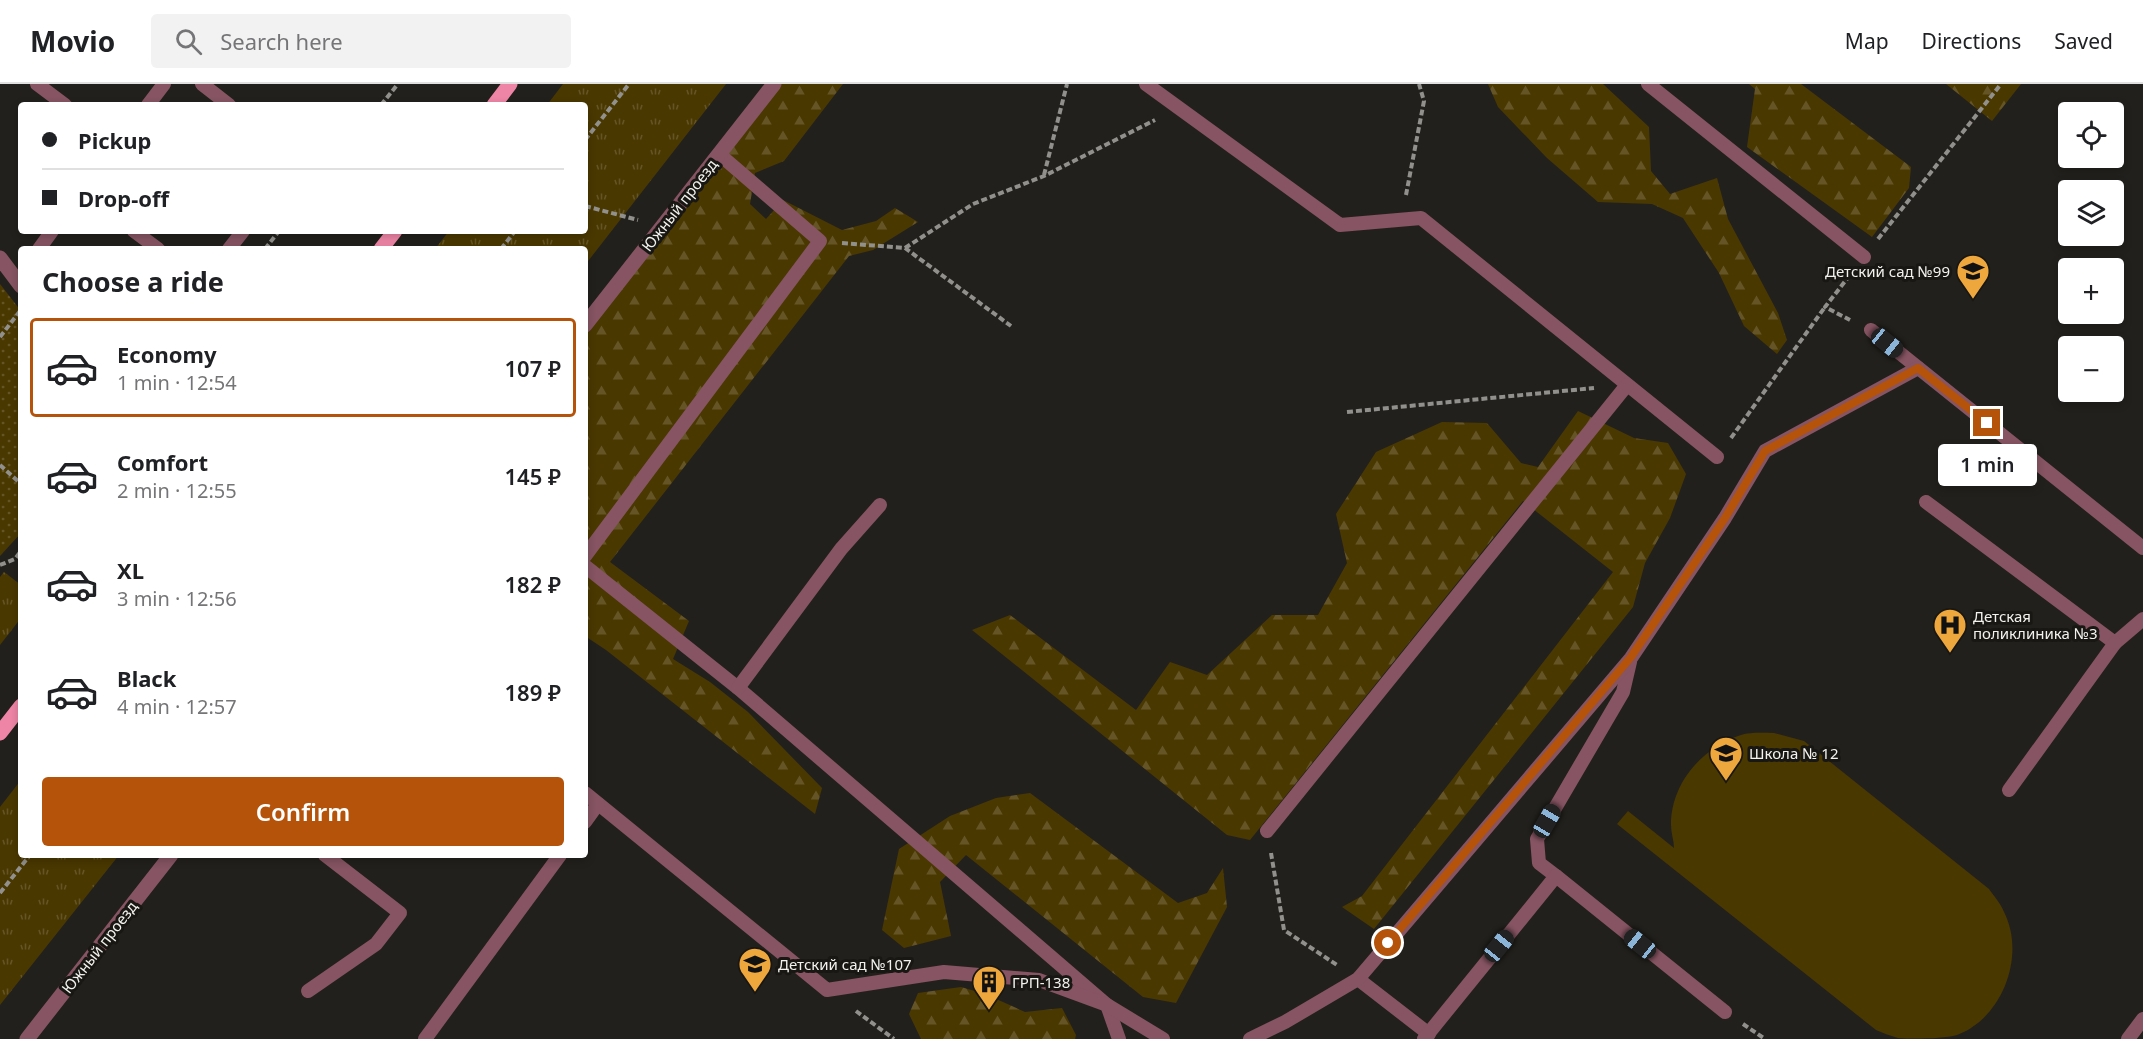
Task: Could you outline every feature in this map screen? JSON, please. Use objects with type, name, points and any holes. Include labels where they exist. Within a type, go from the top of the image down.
[{"type":"main road","points":[[496,102],[510,84]]},
{"type":"main road","points":[[383,246],[393,234]]},
{"type":"main road","points":[[0,733],[18,710]]},
{"type":"street","name":"Южный проезд","points":[[588,321],[774,84]]},
{"type":"street","points":[[0,258],[18,279]]},
{"type":"street","name":"Южный проезд","points":[[27,1039],[169,858]]},
{"type":"lane","points":[[37,84],[61,102]]},
{"type":"lane","points":[[150,102],[164,84]]},
{"type":"lane","points":[[202,84],[225,102]]},
{"type":"lane","points":[[1146,84],[1340,225],[1421,218],[1717,457]]},
{"type":"lane","points":[[1648,84],[1864,257]]},
{"type":"lane","points":[[588,552],[820,241],[719,154]]},
{"type":"lane","points":[[138,234],[154,246]]},
{"type":"lane","points":[[231,246],[241,234]]},
{"type":"lane","points":[[1871,330],[2143,548]]},
{"type":"lane","points":[[1250,1039],[1285,1022],[1358,979],[1631,657],[1725,518],[1765,451],[1918,368]]},
{"type":"lane","points":[[1267,831],[1627,385]]},
{"type":"lane","points":[[1926,502],[2115,643]]},
{"type":"lane","points":[[738,688],[841,549],[880,506]]},
{"type":"lane","points":[[588,568],[738,688],[1107,1005],[1163,1039]]},
{"type":"lane","points":[[2009,790],[2115,643],[2143,619]]},
{"type":"lane","points":[[1631,657],[1623,692],[1537,839],[1539,863],[1725,1012]]},
{"type":"lane","points":[[588,796],[827,990],[944,972],[1039,980],[1107,1005]]},
{"type":"lane","points":[[588,818],[598,804]]},
{"type":"lane","points":[[308,991],[376,944],[400,913],[328,858]]},
{"type":"lane","points":[[425,1039],[558,858]]},
{"type":"lane","points":[[1358,979],[1426,1036],[1556,876]]},
{"type":"lane","points":[[1107,1005],[1119,1039]]},
{"type":"lane","points":[[2128,1039],[2143,1019]]},
{"type":"path","points":[[383,102],[398,84]]},
{"type":"path","points":[[588,136],[629,84]]},
{"type":"path","points":[[1044,176],[1067,84]]},
{"type":"path","points":[[1401,220],[1424,101],[1419,84]]},
{"type":"path","points":[[1717,457],[1825,307],[2001,84]]},
{"type":"path","points":[[905,248],[973,204],[1044,176],[1178,108]]},
{"type":"path","points":[[588,207],[662,227]]},
{"type":"path","points":[[267,246],[277,234]]},
{"type":"path","points":[[503,246],[513,234]]},
{"type":"path","points":[[820,241],[905,248],[1011,326]]},
{"type":"path","points":[[1825,307],[1871,330]]},
{"type":"path","points":[[0,336],[18,314]]},
{"type":"path","points":[[1347,412],[1627,385]]},
{"type":"path","points":[[0,465],[18,481]]},
{"type":"path","points":[[0,565],[15,559],[18,555]]},
{"type":"path","points":[[1267,831],[1284,930],[1358,979]]},
{"type":"path","points":[[0,893],[28,858]]},
{"type":"path","points":[[827,990],[894,1039]]},
{"type":"green space","points":[[563,84],[726,84],[588,261],[588,246],[437,246],[447,234],[588,234],[588,102],[549,102]]},
{"type":"green space","points":[[769,84],[843,84],[784,161],[755,173],[750,204],[766,219],[783,200],[842,230],[876,221],[895,208],[918,222],[873,250],[849,256],[610,562],[689,621],[673,659],[710,682],[748,712],[822,788],[815,814],[588,638],[588,317]]},
{"type":"green space","points":[[1488,84],[1603,84],[1649,127],[1651,171],[1670,194],[1717,178],[1728,219],[1778,313],[1787,340],[1777,354],[1744,326],[1719,273],[1683,218],[1652,204],[1598,202],[1547,158],[1498,107]]},
{"type":"green space","points":[[1749,84],[1801,84],[1911,167],[1909,188],[1872,237],[1747,147],[1755,89]]},
{"type":"green space","points":[[1946,84],[2021,84],[1992,121]]},
{"type":"green space","points":[[0,284],[18,307],[18,536],[0,556]]},
{"type":"green space","points":[[1578,411],[1634,438],[1668,443],[1686,474],[1670,518],[1645,563],[1633,607],[1374,929],[1342,907],[1362,896],[1613,572],[1523,501],[1250,840],[1227,835],[972,630],[1010,615],[1136,710],[1170,662],[1207,675],[1272,615],[1318,615],[1347,563],[1336,514],[1376,452],[1442,422],[1487,423],[1521,463],[1538,467]]},
{"type":"green space","points":[[4,572],[18,583],[18,622],[0,645],[0,577]]},
{"type":"green space","points":[[1774,733],[1804,741],[1989,889],[1999,903],[2010,929],[2011,965],[1998,1000],[1987,1015],[1973,1027],[1957,1035],[1928,1038],[1898,1038],[1876,1030],[1617,824],[1628,811],[1674,848],[1672,810],[1676,795],[1691,769],[1702,758],[1727,741],[1745,734]]},
{"type":"green space","points":[[18,784],[18,858],[117,858],[0,1005],[0,807]]},
{"type":"green space","points":[[1030,793],[1178,903],[1207,893],[1223,868],[1227,907],[1176,1003],[1143,997],[966,855],[940,882],[951,936],[904,948],[882,930],[899,849],[950,816],[996,798]]},
{"type":"green space","points":[[961,987],[985,994],[1025,1012],[1062,1008],[1076,1035],[1075,1039],[921,1039],[909,1014],[918,993]]},
{"type":"place","name":"Детский сад №99","points":[[1973,300]]},
{"type":"place","name":"Детская поликлиника №3","points":[[1950,654]]},
{"type":"place","name":"Школа № 12","points":[[1726,782]]},
{"type":"place","name":"Детский сад №107","points":[[755,993]]},
{"type":"place","name":"ГРП-138","points":[[989,1011]]},
{"type":"route","points":[[1388,943],[1631,657],[1725,518],[1765,451],[1918,368],[1987,423]]}]
